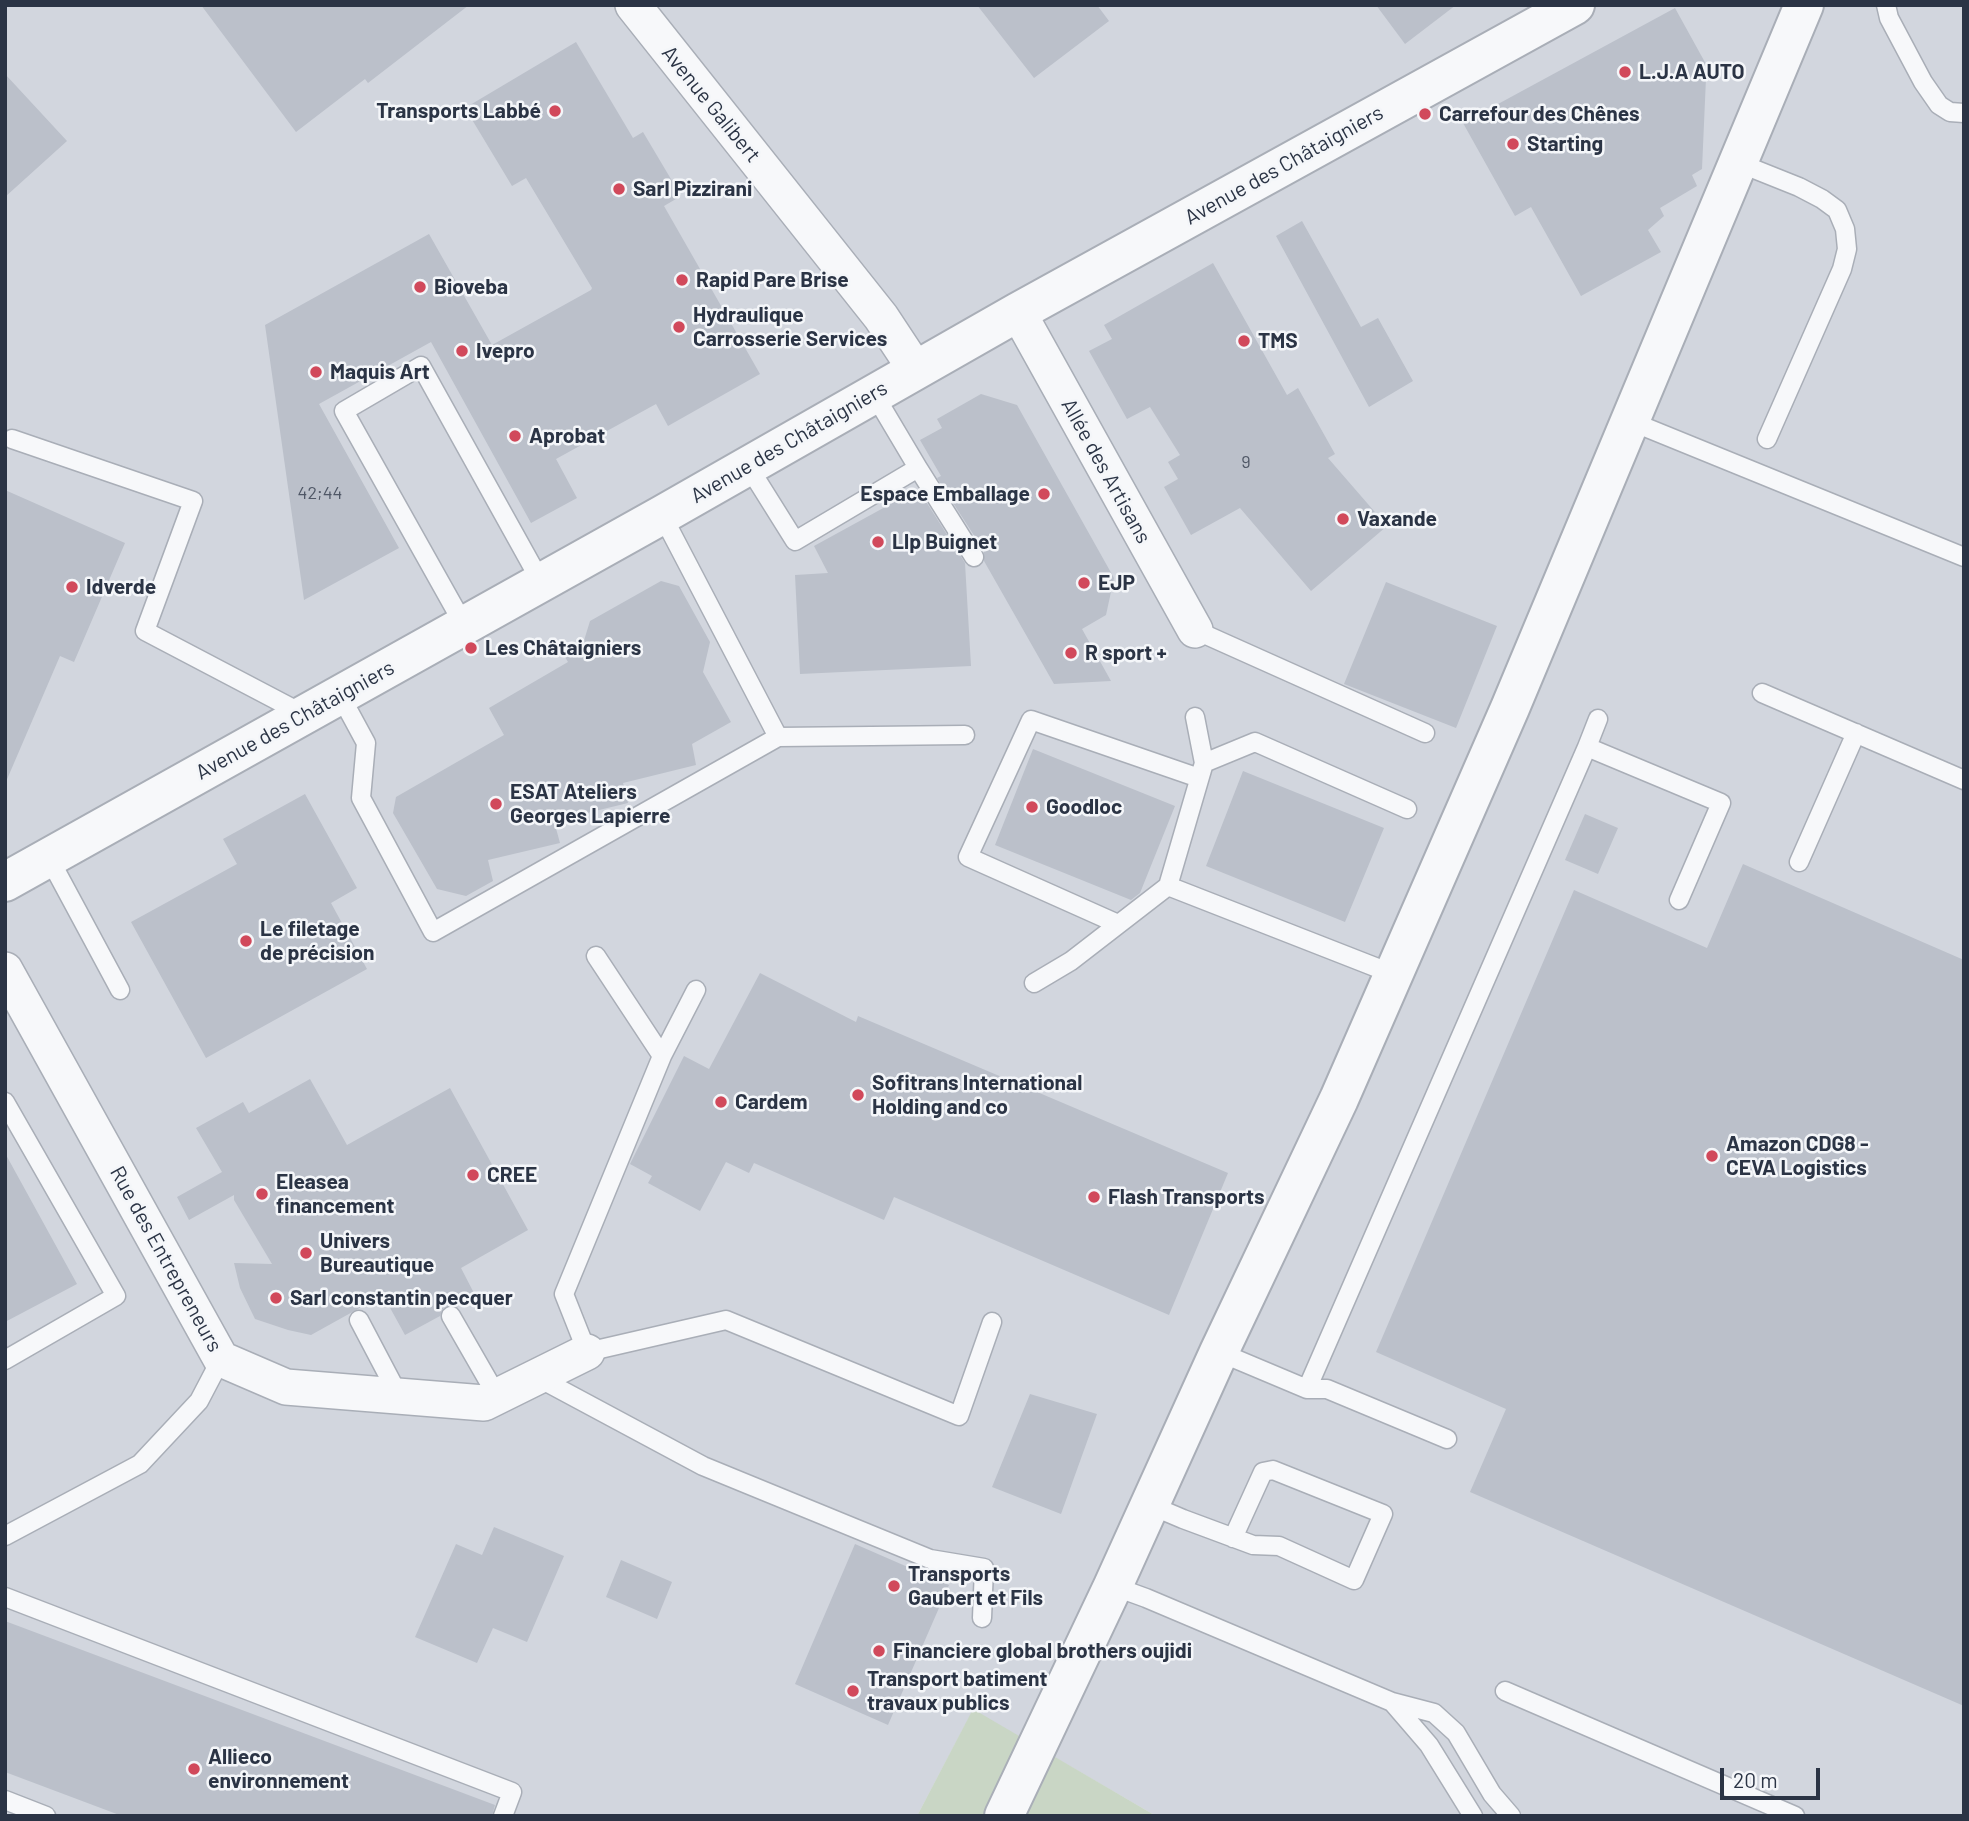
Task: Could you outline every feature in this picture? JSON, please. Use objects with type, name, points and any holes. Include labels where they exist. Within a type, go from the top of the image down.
[{"type":"street","name":"Avenue Galibert","points":[[633,5],[881,317],[916,370]]},
{"type":"street","name":"Avenue des Châtaigniers","points":[[5,882],[662,515],[1018,312],[1575,5]]},
{"type":"street","points":[[1004,1816],[1339,1099],[1521,682],[1804,5]]},
{"type":"street","name":"Allée des Artisans","points":[[1018,312],[1195,630]]},
{"type":"street","name":"Rue des Entrepreneurs","points":[[5,970],[221,1359],[286,1387],[484,1403],[587,1352]]},
{"type":"lane","points":[[1886,5],[1889,18],[1923,82],[1939,105],[1950,112],[1964,113]]},
{"type":"lane","points":[[1739,163],[1822,199],[1837,210],[1845,229],[1846,249],[1842,269],[1767,439]]},
{"type":"lane","points":[[464,625],[344,411],[421,366],[541,582]]},
{"type":"lane","points":[[874,394],[974,557]]},
{"type":"lane","points":[[1630,421],[1964,557]]},
{"type":"lane","points":[[12,439],[193,501],[145,631],[305,715]]},
{"type":"lane","points":[[748,466],[794,541],[918,468]]},
{"type":"lane","points":[[662,515],[778,737]]},
{"type":"lane","points":[[1195,630],[1425,733]]},
{"type":"lane","points":[[1762,693],[1964,780]]},
{"type":"lane","points":[[340,695],[366,743],[361,798],[433,932],[778,737],[965,735]]},
{"type":"lane","points":[[1034,983],[1070,961],[1168,887],[1201,771],[1195,718]]},
{"type":"lane","points":[[1307,1389],[1598,719]]},
{"type":"lane","points":[[1118,924],[968,857],[1031,720],[1201,771],[1255,742],[1407,809]]},
{"type":"lane","points":[[1799,862],[1856,733]]},
{"type":"lane","points":[[1587,747],[1721,803],[1679,900]]},
{"type":"lane","points":[[48,858],[120,990]]},
{"type":"lane","points":[[1168,887],[1394,974]]},
{"type":"lane","points":[[596,956],[663,1056]]},
{"type":"lane","points":[[696,990],[663,1056],[564,1294],[587,1352],[726,1320],[959,1416],[992,1322]]},
{"type":"lane","points":[[5,1102],[116,1296],[5,1360]]},
{"type":"lane","points":[[452,1317],[497,1396]]},
{"type":"lane","points":[[359,1320],[399,1396]]},
{"type":"lane","points":[[1219,1352],[1307,1389],[1327,1389],[1447,1439]]},
{"type":"lane","points":[[5,1536],[140,1464],[200,1401],[221,1359]]},
{"type":"lane","points":[[537,1377],[703,1466],[930,1559],[984,1568],[982,1618]]},
{"type":"lane","points":[[1150,1505],[1233,1538],[1253,1545],[1279,1546],[1354,1580],[1383,1514],[1273,1470],[1262,1472],[1233,1538]]},
{"type":"lane","points":[[1113,1586],[1392,1702],[1434,1713],[1456,1733],[1492,1794],[1511,1816]]},
{"type":"lane","points":[[5,1597],[512,1792],[503,1816]]},
{"type":"lane","points":[[1505,1691],[1795,1816]]},
{"type":"lane","points":[[1392,1702],[1429,1745],[1473,1816]]},
{"type":"lane","points":[[5,1800],[46,1816]]},
{"type":"shaded area","points":[[5,5],[1964,5],[1964,1816],[1156,1816],[973,1710],[917,1816],[5,1816]]},
{"type":"green space","points":[[973,1709],[1156,1816],[917,1816]]},
{"type":"building","points":[[201,5],[469,5],[368,83],[365,79],[296,132]]},
{"type":"building","points":[[977,5],[1097,5],[1109,21],[1034,78]]},
{"type":"building","points":[[1376,5],[1456,5],[1405,44]]},
{"type":"building","points":[[1675,8],[1712,75],[1706,78],[1702,169],[1692,175],[1697,186],[1660,208],[1664,216],[1648,230],[1661,252],[1581,296],[1531,207],[1515,216],[1463,123]]},
{"type":"building","points":[[576,42],[633,138],[643,132],[681,196],[664,206],[760,374],[668,426],[656,404],[556,459],[577,498],[531,523],[431,342],[319,404],[399,548],[304,600],[265,325],[429,234],[492,345],[591,290],[526,178],[512,186],[465,108]]},
{"type":"building","points":[[5,74],[67,141],[5,197]]},
{"type":"building","points":[[1302,221],[1361,327],[1378,318],[1413,381],[1369,407],[1276,236]]},
{"type":"building","points":[[1213,263],[1287,395],[1298,388],[1335,454],[1328,458],[1387,526],[1311,591],[1240,508],[1191,535],[1164,487],[1178,479],[1168,462],[1180,455],[1150,407],[1127,419],[1089,351],[1112,339],[1104,325]]},
{"type":"building","points":[[981,394],[1017,405],[1114,578],[1106,615],[1082,629],[1111,681],[1054,684],[984,561],[984,551],[937,478],[941,476],[920,440],[942,428],[937,419]]},
{"type":"building","points":[[918,489],[965,563],[971,666],[800,674],[795,575],[828,573],[814,546]]},
{"type":"building","points":[[5,490],[125,543],[74,662],[60,656],[5,784]]},
{"type":"building","points":[[661,581],[679,586],[710,642],[703,672],[731,722],[692,744],[696,765],[623,783],[628,803],[554,821],[560,843],[488,860],[493,881],[466,896],[437,889],[393,813],[396,797],[504,735],[489,708],[568,662],[565,657],[582,647],[590,621]]},
{"type":"building","points":[[1386,582],[1497,626],[1456,728],[1344,684]]},
{"type":"building","points":[[1033,749],[1175,806],[1140,893],[1131,900],[995,845]]},
{"type":"building","points":[[1243,771],[1384,828],[1345,922],[1206,866]]},
{"type":"building","points":[[305,794],[357,888],[331,903],[367,969],[206,1058],[131,922],[237,864],[223,839]]},
{"type":"building","points":[[1585,814],[1618,828],[1598,874],[1565,860]]},
{"type":"building","name":"Amazon CDG8 - CEVA Logistics","points":[[1743,864],[1964,960],[1964,1706],[1470,1492],[1506,1409],[1376,1352],[1574,890],[1707,948]]},
{"type":"building","points":[[760,973],[856,1022],[858,1016],[1228,1173],[1169,1315],[894,1197],[884,1220],[754,1163],[749,1173],[726,1162],[700,1211],[648,1183],[652,1176],[630,1164],[684,1056],[709,1069]]},
{"type":"building","points":[[310,1079],[347,1145],[450,1088],[528,1230],[461,1268],[476,1297],[457,1307],[446,1306],[440,1316],[405,1335],[383,1295],[311,1335],[255,1319],[240,1288],[234,1263],[272,1264],[234,1200],[234,1195],[189,1220],[177,1197],[222,1172],[196,1128],[243,1102],[249,1113]]},
{"type":"building","points":[[5,1153],[77,1284],[5,1322]]},
{"type":"building","points":[[1030,1394],[1097,1414],[1061,1514],[992,1487]]},
{"type":"building","points":[[494,1527],[564,1556],[527,1642],[493,1628],[477,1663],[415,1637],[456,1544],[482,1555]]},
{"type":"building","points":[[855,1544],[949,1585],[888,1725],[795,1684]]},
{"type":"building","points":[[621,1560],[672,1582],[657,1619],[606,1597]]},
{"type":"building","points":[[5,1621],[495,1805],[492,1816],[122,1816],[5,1772]]},
{"type":"place","name":"L.J.A AUTO","points":[[1625,72]]},
{"type":"place","name":"Transports Labbé","points":[[555,111]]},
{"type":"place","name":"Carrefour des Chênes","points":[[1425,114]]},
{"type":"place","name":"Starting","points":[[1513,144]]},
{"type":"place","name":"Sarl Pizzirani","points":[[619,189]]},
{"type":"place","name":"Rapid Pare Brise","points":[[682,280]]},
{"type":"place","name":"Bioveba","points":[[420,287]]},
{"type":"place","name":"Hydraulique Carrosserie Services","points":[[679,327]]},
{"type":"place","name":"TMS","points":[[1244,341]]},
{"type":"place","name":"Ivepro","points":[[462,351]]},
{"type":"place","name":"Maquis Art","points":[[316,372]]},
{"type":"place","name":"Aprobat","points":[[515,436]]},
{"type":"place","name":"Espace Emballage","points":[[1044,494]]},
{"type":"place","name":"Vaxande","points":[[1343,519]]},
{"type":"place","name":"Llp Buignet","points":[[878,542]]},
{"type":"place","name":"EJP","points":[[1084,583]]},
{"type":"place","name":"Idverde","points":[[72,587]]},
{"type":"place","name":"Les Châtaigniers","points":[[471,648]]},
{"type":"place","name":"R sport +","points":[[1071,653]]},
{"type":"place","name":"ESAT Ateliers Georges Lapierre","points":[[496,804]]},
{"type":"place","name":"Goodloc","points":[[1032,807]]},
{"type":"place","name":"Le filetage de précision","points":[[246,941]]},
{"type":"place","name":"Sofitrans International Holding and co","points":[[858,1095]]},
{"type":"place","name":"Cardem","points":[[721,1102]]},
{"type":"place","name":"Amazon CDG8 - CEVA Logistics","points":[[1712,1156]]},
{"type":"place","name":"CREE","points":[[473,1175]]},
{"type":"place","name":"Eleasea financement","points":[[262,1194]]},
{"type":"place","name":"Flash Transports","points":[[1094,1197]]},
{"type":"place","name":"Univers Bureautique","points":[[306,1253]]},
{"type":"place","name":"Sarl constantin pecquer","points":[[276,1298]]},
{"type":"place","name":"Transports Gaubert et Fils","points":[[894,1586]]},
{"type":"place","name":"Financiere global brothers oujidi","points":[[879,1651]]},
{"type":"place","name":"Transport batiment travaux publics","points":[[853,1691]]},
{"type":"place","name":"Allieco environnement","points":[[194,1769]]}]
